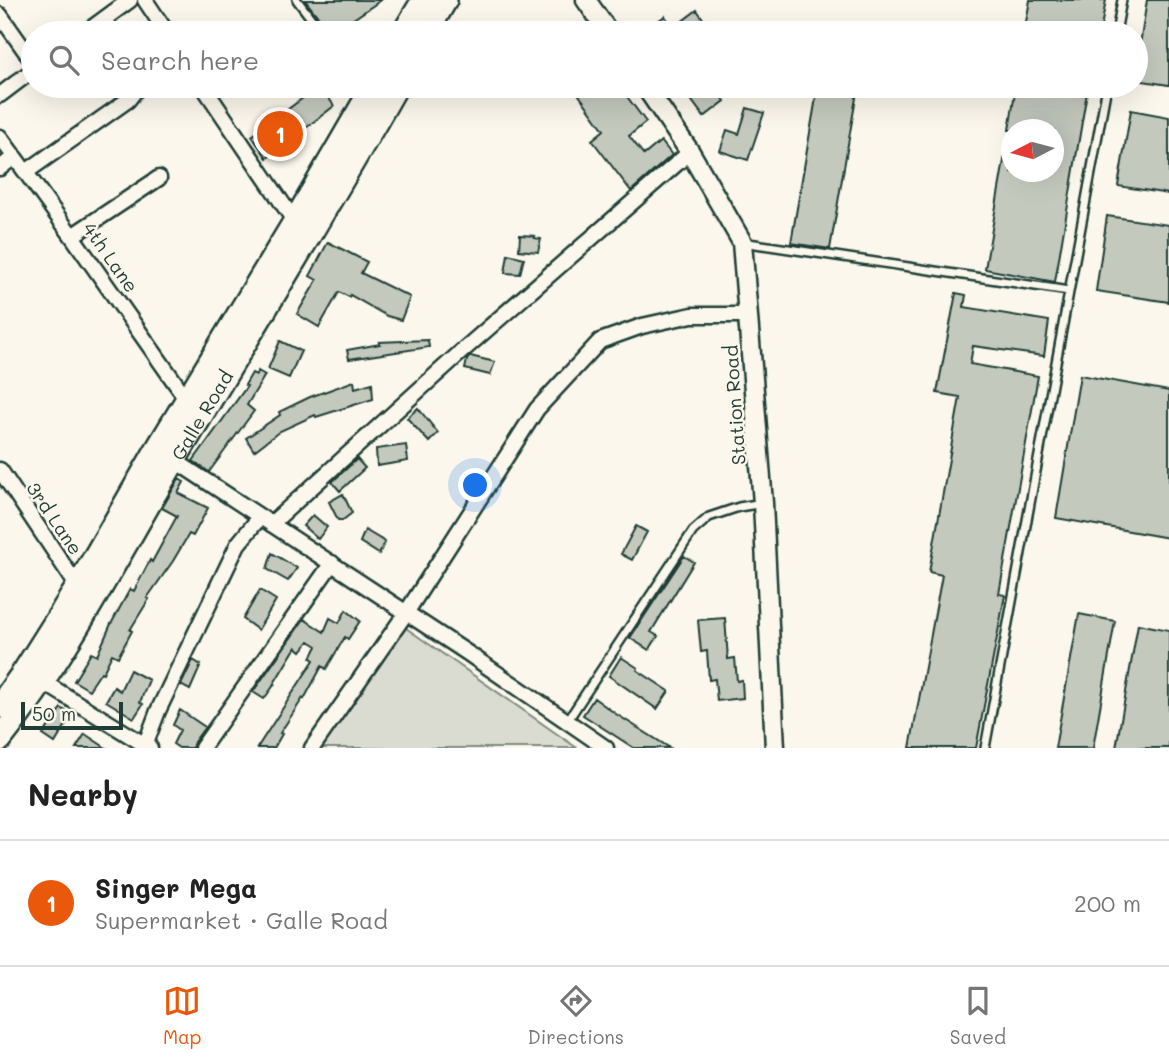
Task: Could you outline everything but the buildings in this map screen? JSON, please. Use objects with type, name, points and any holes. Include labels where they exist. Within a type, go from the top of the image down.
[{"type":"highway","points":[[411,21],[424,0]]},
{"type":"highway","points":[[433,21],[445,0]]},
{"type":"highway","name":"Galle Road","points":[[0,739],[78,587],[366,98]]},
{"type":"highway","name":"Galle Road","points":[[0,706],[33,676],[95,597],[389,98]]},
{"type":"street","points":[[103,20],[130,0]]},
{"type":"street","points":[[145,0],[159,21]]},
{"type":"street","points":[[586,0],[601,21]]},
{"type":"street","points":[[0,15],[21,45]]},
{"type":"street","points":[[0,95],[21,79]]},
{"type":"street","points":[[26,172],[130,98]]},
{"type":"street","points":[[211,98],[295,222]]},
{"type":"street","name":"Station Road","points":[[653,98],[690,152],[742,242],[763,503],[775,748]]},
{"type":"street","name":"4th Lane","points":[[0,137],[188,401]]},
{"type":"street","points":[[33,676],[147,747],[158,711],[238,544],[690,152]]},
{"type":"street","points":[[0,167],[14,157]]},
{"type":"street","points":[[72,236],[159,178]]},
{"type":"street","points":[[312,748],[406,613],[537,409],[600,341],[642,326],[692,315],[748,315]]},
{"type":"street","points":[[174,460],[568,720],[606,748]]},
{"type":"street","name":"3rd Lane","points":[[1,473],[78,587]]},
{"type":"street","points":[[202,748],[332,563]]},
{"type":"lane","points":[[297,0],[313,21]]},
{"type":"lane","points":[[1118,21],[1122,0]]},
{"type":"lane","points":[[985,748],[1105,98]]},
{"type":"lane","points":[[742,242],[1069,291]]},
{"type":"lane","points":[[568,720],[693,531],[709,517],[739,507],[763,503]]},
{"type":"shaded area","points":[[406,628],[577,748],[319,748]]},
{"type":"place","name":"Singer Mega","points":[[280,134]]}]
